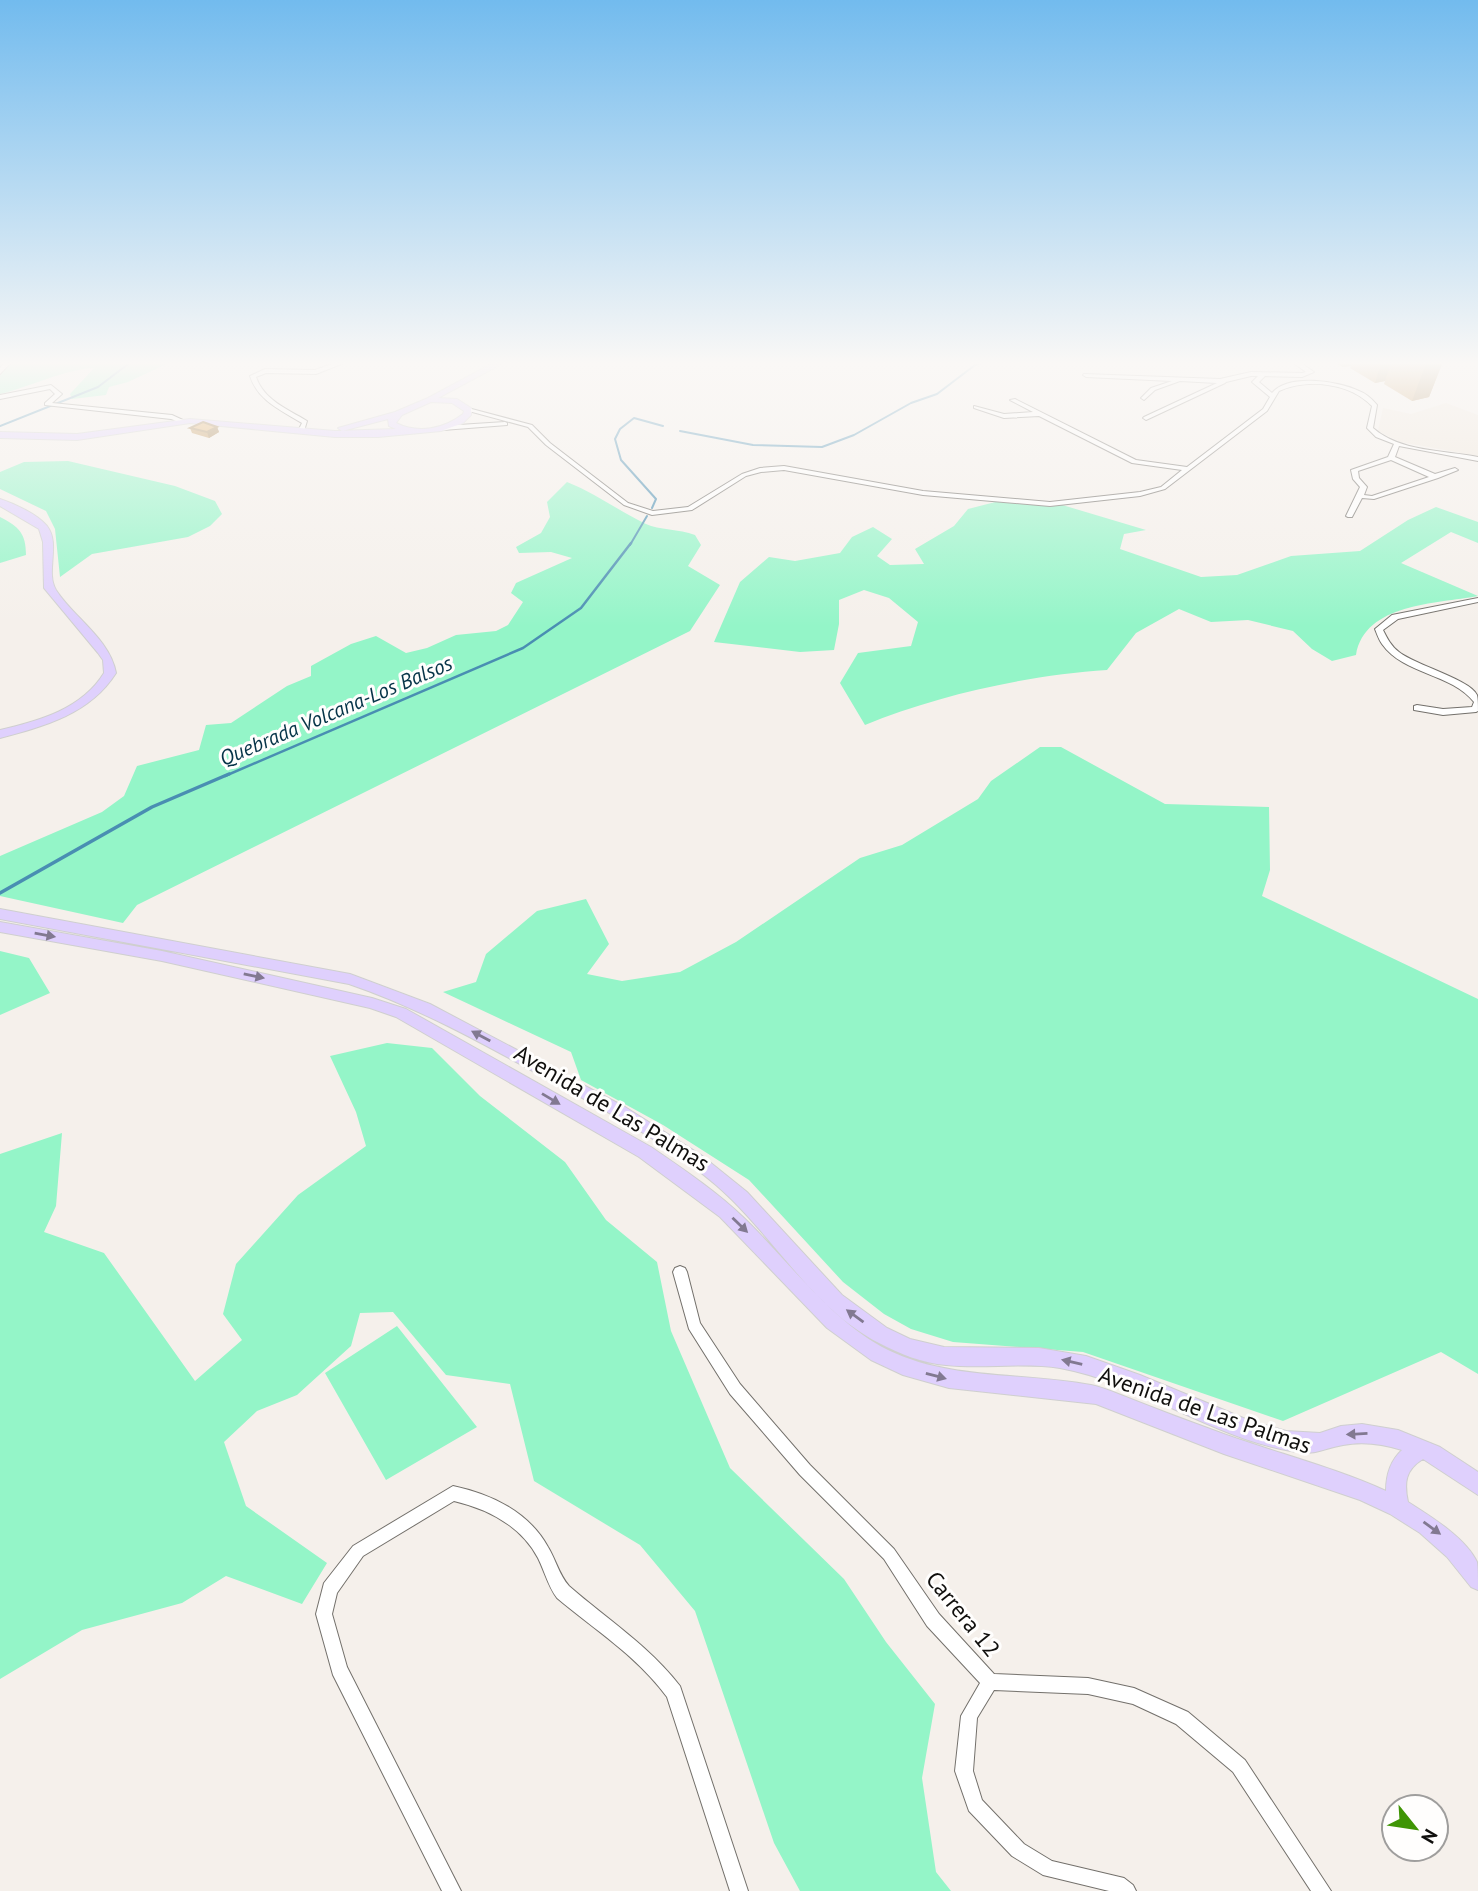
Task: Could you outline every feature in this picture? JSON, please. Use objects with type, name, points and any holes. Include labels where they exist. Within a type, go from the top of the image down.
[{"type":"main road","points":[[0,502],[26,514],[47,529],[50,539],[49,588],[102,651],[108,660],[110,673],[100,689],[83,702],[38,722],[0,734]]},
{"type":"main road","name":"Avenida de Las Palmas","points":[[0,914],[350,979],[389,991],[436,1011],[624,1114],[699,1162],[740,1197],[835,1301],[874,1330],[904,1347],[958,1359],[1061,1359],[1083,1364],[1275,1438],[1320,1443],[1344,1434],[1386,1435],[1460,1470],[1478,1485]]},
{"type":"main road","name":"Avenida de Las Palmas","points":[[0,927],[162,956],[332,993],[401,1013],[645,1152],[680,1176],[737,1222],[812,1304],[859,1343],[901,1365],[964,1383],[1034,1386],[1095,1395],[1252,1455],[1344,1483],[1400,1508],[1431,1527],[1469,1555],[1478,1580]]},
{"type":"main road","points":[[1400,1508],[1394,1482],[1397,1471],[1411,1454],[1422,1450]]},
{"type":"street","points":[[555,449],[626,504],[640,511],[659,514],[690,509],[744,475],[777,468],[802,470],[923,493],[1027,503],[1065,503],[1149,493],[1163,488],[1214,449]]},
{"type":"street","points":[[1107,449],[1134,463],[1188,469]]},
{"type":"street","points":[[1391,458],[1395,449]]},
{"type":"street","points":[[1426,449],[1478,459]]},
{"type":"street","points":[[1350,516],[1364,487],[1356,479],[1354,470],[1391,458],[1436,477]]},
{"type":"street","points":[[1360,496],[1372,498],[1455,471]]},
{"type":"street","points":[[1416,708],[1466,712],[1476,709],[1478,701],[1474,692],[1463,685],[1409,663],[1381,637],[1379,629],[1395,617],[1478,600]]},
{"type":"street","name":"Carrera 12","points":[[680,1272],[694,1325],[735,1389],[805,1470],[889,1554],[933,1620],[990,1682],[1088,1686],[1134,1696],[1182,1718],[1239,1766],[1322,1891]]},
{"type":"street","points":[[452,1891],[339,1669],[324,1614],[330,1589],[358,1551],[453,1493],[481,1498],[516,1520],[541,1549],[561,1590],[655,1665],[674,1692],[739,1891]]},
{"type":"street","points":[[990,1682],[970,1716],[964,1771],[975,1805],[1018,1850],[1049,1869],[1118,1884],[1127,1891]]},
{"type":"shaded area","points":[[1440,449],[1478,449],[1478,456]]},
{"type":"green space","points":[[68,461],[175,486],[215,501],[222,514],[210,526],[188,537],[92,554],[60,577],[55,529],[46,511],[0,489],[0,472],[24,462]]},
{"type":"green space","points":[[567,482],[646,524],[695,535],[701,545],[688,566],[720,585],[690,631],[137,905],[123,923],[0,896],[0,856],[102,812],[124,796],[137,766],[199,750],[206,725],[231,723],[287,686],[311,676],[311,666],[351,644],[376,636],[406,653],[427,648],[456,635],[496,631],[508,625],[523,602],[511,593],[516,583],[572,558],[551,552],[519,553],[516,547],[541,533],[550,517],[547,502]]},
{"type":"green space","points":[[1011,498],[1059,504],[1146,530],[1124,534],[1120,549],[1201,577],[1237,575],[1291,556],[1360,551],[1408,520],[1436,507],[1478,522],[1478,543],[1451,532],[1401,563],[1478,596],[1423,604],[1387,616],[1373,625],[1362,638],[1356,655],[1332,661],[1312,649],[1293,631],[1248,620],[1211,622],[1179,609],[1136,633],[1107,670],[1046,676],[984,688],[922,704],[865,725],[840,683],[858,653],[911,646],[918,622],[889,598],[864,590],[839,600],[839,624],[834,650],[800,652],[714,642],[740,582],[769,557],[795,561],[840,553],[852,537],[873,527],[892,539],[877,556],[890,565],[924,564],[915,549],[954,526],[968,509]]},
{"type":"green space","points":[[0,517],[12,524],[23,536],[26,555],[0,563]]},
{"type":"green space","points":[[1040,747],[1061,747],[1165,804],[1269,807],[1270,870],[1262,896],[1478,999],[1478,1374],[1441,1352],[1283,1421],[1083,1352],[953,1342],[911,1329],[884,1314],[843,1282],[749,1180],[663,1125],[581,1080],[571,1052],[443,992],[476,982],[486,954],[537,911],[586,899],[609,944],[587,974],[622,981],[680,972],[736,942],[860,858],[902,845],[978,799],[991,781]]},
{"type":"green space","points":[[0,951],[29,958],[50,993],[0,1015]]},
{"type":"green space","points":[[387,1043],[432,1048],[480,1096],[565,1162],[606,1220],[657,1262],[671,1331],[730,1468],[844,1579],[886,1642],[935,1704],[922,1778],[936,1872],[951,1891],[800,1891],[774,1843],[695,1611],[640,1545],[534,1481],[510,1384],[446,1375],[393,1312],[360,1313],[351,1346],[297,1395],[257,1411],[224,1442],[246,1506],[327,1563],[302,1604],[226,1576],[182,1603],[82,1630],[0,1679],[0,1154],[62,1133],[56,1206],[44,1232],[104,1253],[195,1381],[242,1340],[223,1314],[236,1264],[298,1195],[366,1146],[356,1112],[330,1056]]},
{"type":"green space","points":[[397,1326],[477,1427],[386,1480],[325,1373]]},
{"type":"waterway","name":"Quebrada Volcana-Los Balsos","points":[[618,449],[621,460],[656,499],[652,508]]},
{"type":"waterway","name":"Quebrada Volcana-Los Balsos","points":[[630,545],[647,516]]},
{"type":"waterway","name":"Quebrada Volcana-Los Balsos","points":[[225,776],[523,648],[581,608],[631,543]]},
{"type":"waterway","name":"Quebrada Volcana-Los Balsos","points":[[0,893],[152,807],[229,774]]}]
